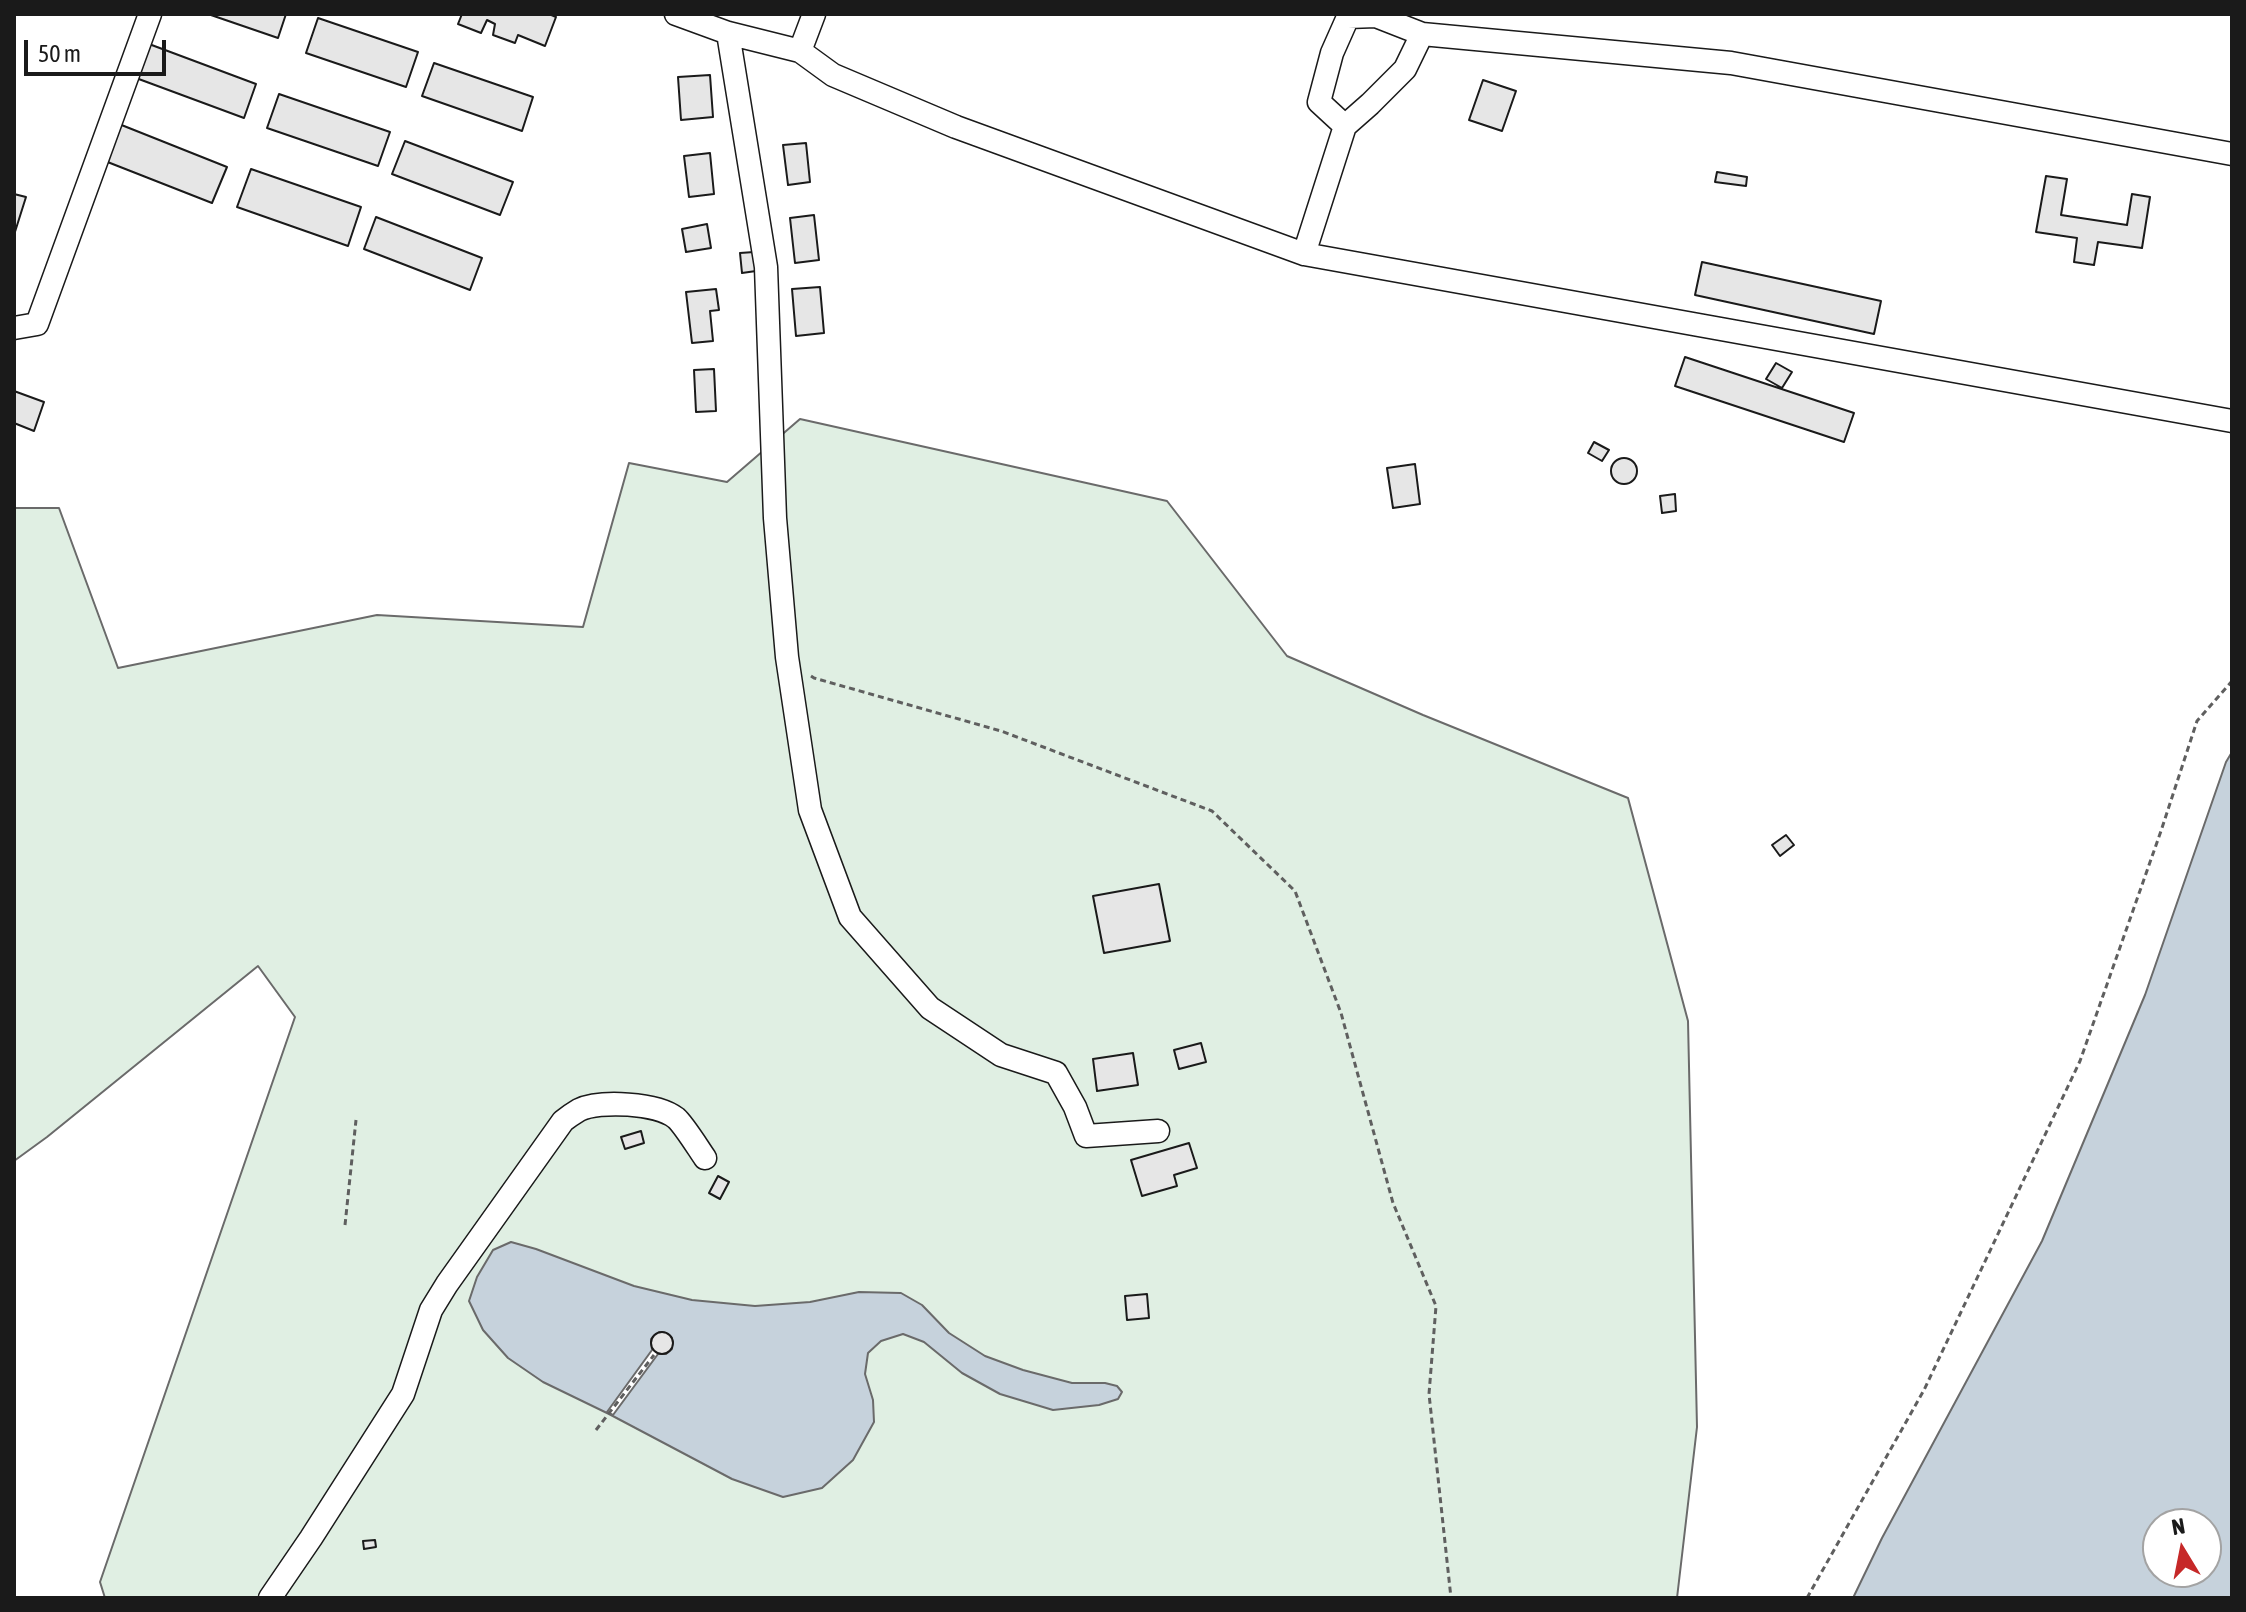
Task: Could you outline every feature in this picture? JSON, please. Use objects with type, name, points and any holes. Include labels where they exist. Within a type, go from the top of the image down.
[{"type":"street","points":[[14,328],[37,324],[150,14]]},
{"type":"street","points":[[676,14],[728,33],[800,51],[833,75],[956,127],[1304,254],[2232,421]]},
{"type":"street","points":[[800,51],[814,14]]},
{"type":"street","points":[[1345,126],[1319,102],[1332,53],[1348,16],[1376,16],[1422,34],[1731,63],[2232,154]]},
{"type":"street","points":[[728,33],[766,267],[775,518],[787,657],[810,810],[850,917],[930,1008],[1001,1055],[1056,1073],[1075,1107],[1086,1136],[1158,1131]]},
{"type":"street","points":[[1304,254],[1345,126],[1405,69],[1422,34]]},
{"type":"street","points":[[270,1598],[403,1394],[431,1310],[563,1121],[580,1109],[599,1106],[652,1108],[675,1118],[705,1158]]},
{"type":"path","points":[[787,657],[814,678],[1001,731],[1212,811],[1295,891],[1341,1013],[1393,1203],[1436,1306],[1429,1394],[1451,1598]]},
{"type":"path","points":[[1807,1598],[1924,1390],[2080,1061],[2197,721],[2232,681]]},
{"type":"path","points":[[345,1225],[356,1120]]},
{"type":"path","points":[[596,1430],[654,1355]]},
{"type":"green space","points":[[800,419],[1167,501],[1287,656],[1628,798],[1688,1021],[1697,1427],[1677,1598],[105,1598],[100,1582],[295,1017],[258,966],[14,1161],[14,508],[59,508],[118,668],[377,615],[583,627],[629,463],[727,482]]},
{"type":"shaded area","points":[[2232,752],[2232,1598],[1853,1598],[1882,1538],[2042,1241],[2145,995]]},
{"type":"shaded area","points":[[511,1242],[634,1286],[692,1300],[755,1306],[810,1302],[859,1292],[901,1293],[922,1305],[949,1333],[985,1356],[1072,1383],[1117,1386],[1122,1392],[1118,1399],[1099,1405],[1053,1410],[1000,1394],[962,1373],[924,1342],[903,1334],[881,1341],[868,1353],[865,1374],[873,1400],[874,1422],[853,1460],[822,1488],[783,1497],[732,1479],[543,1382],[508,1358],[483,1330],[469,1301],[477,1277],[493,1250]]},
{"type":"pier","points":[[659,1332],[672,1338],[672,1349],[666,1354],[658,1354],[613,1415],[607,1412],[652,1350],[651,1339]]},
{"type":"building","points":[[208,14],[286,14],[278,38]]},
{"type":"building","points":[[462,14],[549,14],[556,17],[545,46],[518,35],[515,43],[493,35],[495,24],[487,20],[481,33],[458,24]]},
{"type":"building","points":[[318,18],[418,52],[406,87],[306,53]]},
{"type":"building","points":[[149,44],[256,84],[244,118],[136,78]]},
{"type":"building","points":[[434,63],[533,97],[522,131],[422,96]]},
{"type":"building","points":[[710,75],[713,117],[681,120],[678,77]]},
{"type":"building","points":[[1483,80],[1516,91],[1502,131],[1469,120]]},
{"type":"building","points":[[279,94],[390,132],[378,166],[267,128]]},
{"type":"building","points":[[119,124],[227,167],[212,203],[105,161]]},
{"type":"building","points":[[405,141],[513,182],[500,215],[392,174]]},
{"type":"building","points":[[806,143],[810,182],[788,185],[783,145]]},
{"type":"building","points":[[710,153],[714,194],[689,197],[684,156]]},
{"type":"building","points":[[251,169],[361,207],[348,246],[237,207]]},
{"type":"building","points":[[1717,172],[1747,177],[1746,186],[1715,182]]},
{"type":"building","points":[[2046,176],[2067,179],[2061,215],[2127,225],[2132,194],[2150,197],[2142,248],[2098,242],[2094,265],[2074,262],[2077,238],[2036,232]]},
{"type":"building","points":[[14,194],[26,197],[14,235]]},
{"type":"building","points":[[814,215],[819,260],[795,263],[790,218]]},
{"type":"building","points":[[376,217],[482,258],[470,290],[364,249]]},
{"type":"building","points":[[707,224],[711,248],[686,252],[682,229]]},
{"type":"building","points":[[754,252],[756,271],[742,273],[740,253]]},
{"type":"building","points":[[1702,262],[1881,301],[1874,334],[1695,295]]},
{"type":"building","points":[[820,287],[824,333],[796,336],[792,289]]},
{"type":"building","points":[[716,289],[719,310],[710,311],[713,341],[692,343],[686,292]]},
{"type":"building","points":[[1685,357],[1854,413],[1844,442],[1675,386]]},
{"type":"building","points":[[1776,363],[1792,372],[1782,388],[1766,379]]},
{"type":"building","points":[[714,369],[716,411],[696,412],[694,370]]},
{"type":"building","points":[[14,391],[44,402],[34,431],[14,423]]},
{"type":"building","points":[[1594,442],[1609,450],[1602,461],[1588,453]]},
{"type":"building","points":[[1624,458],[1633,462],[1637,471],[1633,480],[1624,484],[1615,480],[1611,471],[1615,462]]},
{"type":"building","points":[[1415,464],[1420,504],[1393,508],[1387,468]]},
{"type":"building","points":[[1675,494],[1676,511],[1662,513],[1660,496]]},
{"type":"building","points":[[1786,835],[1794,845],[1780,856],[1772,845]]},
{"type":"building","points":[[1159,884],[1170,941],[1104,953],[1093,896]]},
{"type":"building","points":[[1201,1043],[1206,1062],[1179,1069],[1174,1050]]},
{"type":"building","points":[[1133,1053],[1138,1085],[1097,1091],[1093,1059]]},
{"type":"building","points":[[641,1131],[644,1143],[625,1149],[621,1137]]},
{"type":"building","points":[[1189,1143],[1197,1168],[1174,1175],[1177,1186],[1142,1196],[1131,1160]]},
{"type":"building","points":[[718,1176],[729,1182],[720,1199],[709,1193]]},
{"type":"building","points":[[1147,1294],[1149,1318],[1127,1320],[1125,1296]]},
{"type":"building","points":[[662,1332],[670,1335],[673,1343],[670,1351],[662,1354],[654,1351],[651,1343],[654,1335]]},
{"type":"building","points":[[375,1540],[376,1547],[364,1549],[363,1541]]}]
